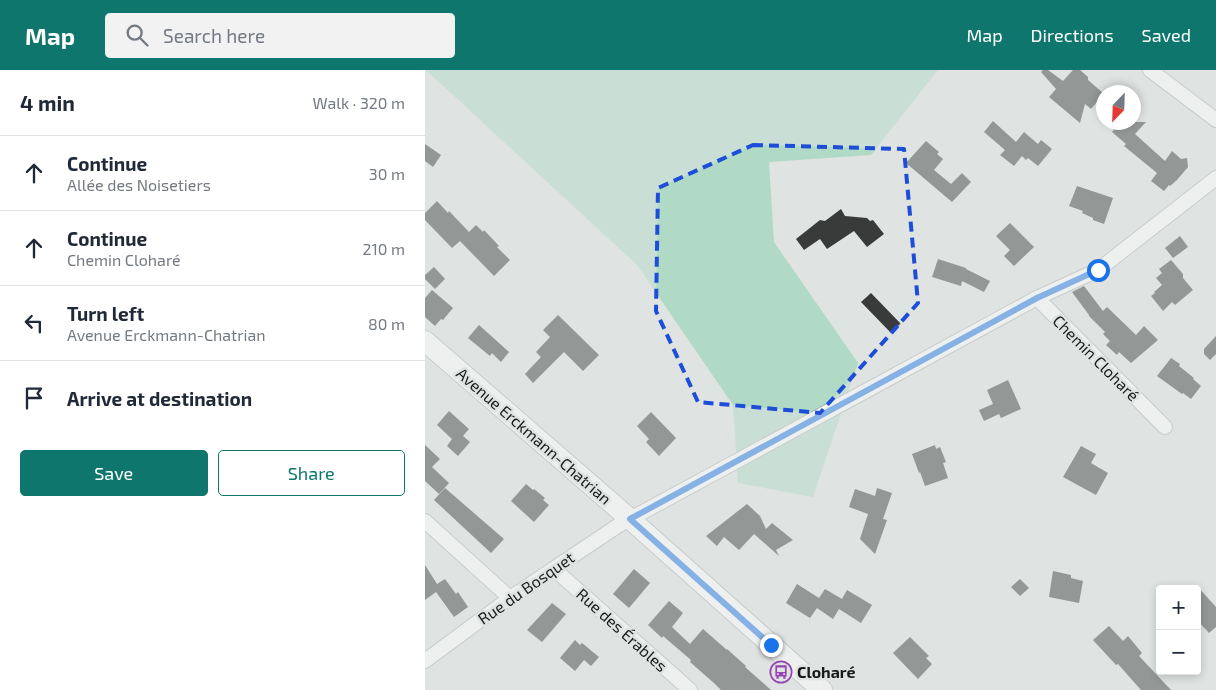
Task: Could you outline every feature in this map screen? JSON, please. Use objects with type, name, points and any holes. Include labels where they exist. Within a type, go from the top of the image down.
[{"type":"street","points":[[1150,70],[1216,120]]},
{"type":"street","points":[[630,519],[1037,298],[1098,270],[1216,178]]},
{"type":"street","name":"Chemin Cloharé","points":[[1037,298],[1165,427]]},
{"type":"street","name":"Avenue Erckmann-Chatrian","points":[[425,342],[630,519],[822,690]]},
{"type":"street","name":"Rue du Bosquet","points":[[425,661],[510,598],[630,519]]},
{"type":"street","points":[[425,521],[510,598]]},
{"type":"street","name":"Rue des Érables","points":[[554,569],[691,690]]},
{"type":"highlighted area","points":[[753,145],[904,149],[918,303],[820,413],[698,402],[656,311],[658,188]]},
{"type":"green space","points":[[426,70],[938,70],[871,155],[769,162],[774,242],[858,363],[813,497],[738,483],[733,405],[637,265]]},
{"type":"building","points":[[1048,70],[1063,81],[1073,70],[1080,70],[1096,87],[1096,103],[1091,109],[1085,104],[1080,123],[1049,97],[1056,89],[1041,72]]},
{"type":"building","points":[[993,121],[1016,142],[1024,132],[1038,144],[1041,140],[1052,149],[1038,166],[1022,156],[1014,166],[1000,155],[1005,150],[984,132]]},
{"type":"building","points":[[1114,130],[1139,130],[1135,134],[1165,161],[1172,151],[1181,159],[1187,158],[1188,167],[1164,191],[1151,181],[1157,173],[1124,146],[1126,144],[1112,132]]},
{"type":"building","points":[[926,141],[939,152],[937,154],[943,159],[934,170],[951,184],[962,173],[971,182],[952,202],[906,163]]},
{"type":"building","points":[[425,144],[441,155],[433,167],[425,161]]},
{"type":"building","points":[[1077,186],[1113,198],[1104,224],[1093,220],[1093,218],[1082,213],[1083,211],[1069,206]]},
{"type":"building","points":[[437,201],[469,232],[476,225],[483,232],[484,230],[510,260],[494,276],[460,241],[452,248],[425,220],[425,213]]},
{"type":"building","points":[[841,209],[845,216],[873,220],[884,234],[867,247],[854,231],[827,249],[820,239],[804,250],[796,239],[820,220],[825,221]]},
{"type":"building","points":[[1010,223],[1034,247],[1014,266],[1004,256],[1010,250],[996,236]]},
{"type":"building","points":[[1180,236],[1188,247],[1173,258],[1165,248]]},
{"type":"building","points":[[938,259],[966,268],[990,281],[984,292],[962,281],[961,286],[932,277]]},
{"type":"building","points":[[1171,260],[1193,290],[1175,305],[1172,302],[1163,311],[1151,296],[1162,285],[1156,278],[1162,273],[1159,269]]},
{"type":"building","points":[[434,267],[445,279],[435,289],[425,279],[425,275]]},
{"type":"building","points":[[1084,286],[1103,311],[1107,307],[1136,335],[1144,326],[1158,340],[1131,363],[1119,352],[1117,355],[1106,345],[1110,341],[1103,334],[1105,332],[1089,316],[1072,292]]},
{"type":"building","points":[[432,290],[453,308],[435,326],[425,317],[425,298]]},
{"type":"building","points":[[871,293],[901,324],[891,333],[861,302]]},
{"type":"building","points":[[558,315],[599,355],[583,371],[564,352],[533,383],[525,374],[541,357],[536,352],[550,337],[543,330]]},
{"type":"building","points":[[479,325],[509,352],[501,362],[492,353],[490,356],[468,338]]},
{"type":"building","points":[[1216,336],[1216,354],[1210,360],[1204,354],[1204,349]]},
{"type":"building","points":[[1171,358],[1180,364],[1179,366],[1201,386],[1191,399],[1157,376]]},
{"type":"building","points":[[1008,380],[1021,409],[1001,418],[999,414],[984,421],[979,410],[993,404],[987,390]]},
{"type":"building","points":[[449,411],[469,429],[463,436],[470,442],[458,456],[447,446],[452,439],[437,425]]},
{"type":"building","points":[[651,412],[676,438],[659,456],[646,442],[649,439],[637,426]]},
{"type":"building","points":[[425,445],[440,459],[432,467],[449,483],[439,494],[425,481]]},
{"type":"building","points":[[935,445],[936,449],[940,447],[946,462],[943,463],[948,478],[925,486],[912,454]]},
{"type":"building","points":[[1081,446],[1096,454],[1091,463],[1108,473],[1096,495],[1063,477]]},
{"type":"building","points":[[526,484],[545,498],[543,500],[549,505],[534,522],[511,501]]},
{"type":"building","points":[[445,488],[504,539],[491,553],[434,500]]},
{"type":"building","points":[[877,488],[892,493],[883,519],[887,520],[875,554],[860,539],[868,514],[849,507],[855,489],[875,496]]},
{"type":"building","points":[[747,504],[760,516],[766,529],[772,523],[793,540],[776,550],[779,556],[754,534],[739,550],[724,537],[717,546],[706,536]]},
{"type":"building","points":[[425,565],[437,584],[445,579],[456,594],[458,592],[468,607],[454,617],[436,592],[425,600]]},
{"type":"building","points":[[634,569],[650,583],[629,608],[613,594]]},
{"type":"building","points":[[1053,571],[1071,575],[1071,578],[1083,581],[1079,603],[1049,597]]},
{"type":"building","points":[[1020,579],[1029,588],[1020,596],[1011,587]]},
{"type":"building","points":[[797,584],[819,598],[825,589],[842,599],[847,590],[872,605],[861,623],[839,609],[833,619],[817,608],[810,618],[786,603]]},
{"type":"building","points":[[1201,590],[1216,607],[1216,627],[1209,633],[1201,624]]},
{"type":"building","points":[[669,601],[683,613],[672,627],[690,644],[703,629],[771,690],[721,690],[690,662],[691,660],[648,625]]},
{"type":"building","points":[[552,603],[566,614],[542,642],[527,630]]},
{"type":"building","points":[[1109,626],[1123,641],[1128,636],[1142,653],[1139,656],[1171,690],[1141,690],[1093,640]]},
{"type":"building","points":[[910,637],[929,656],[926,658],[932,664],[918,679],[893,653]]},
{"type":"building","points":[[575,640],[580,645],[582,643],[599,657],[591,666],[584,660],[575,671],[560,658]]},
{"type":"place","name":"Cloharé","points":[[781,672]]},
{"type":"route","points":[[771,645],[630,519],[1037,298],[1098,270]]}]
